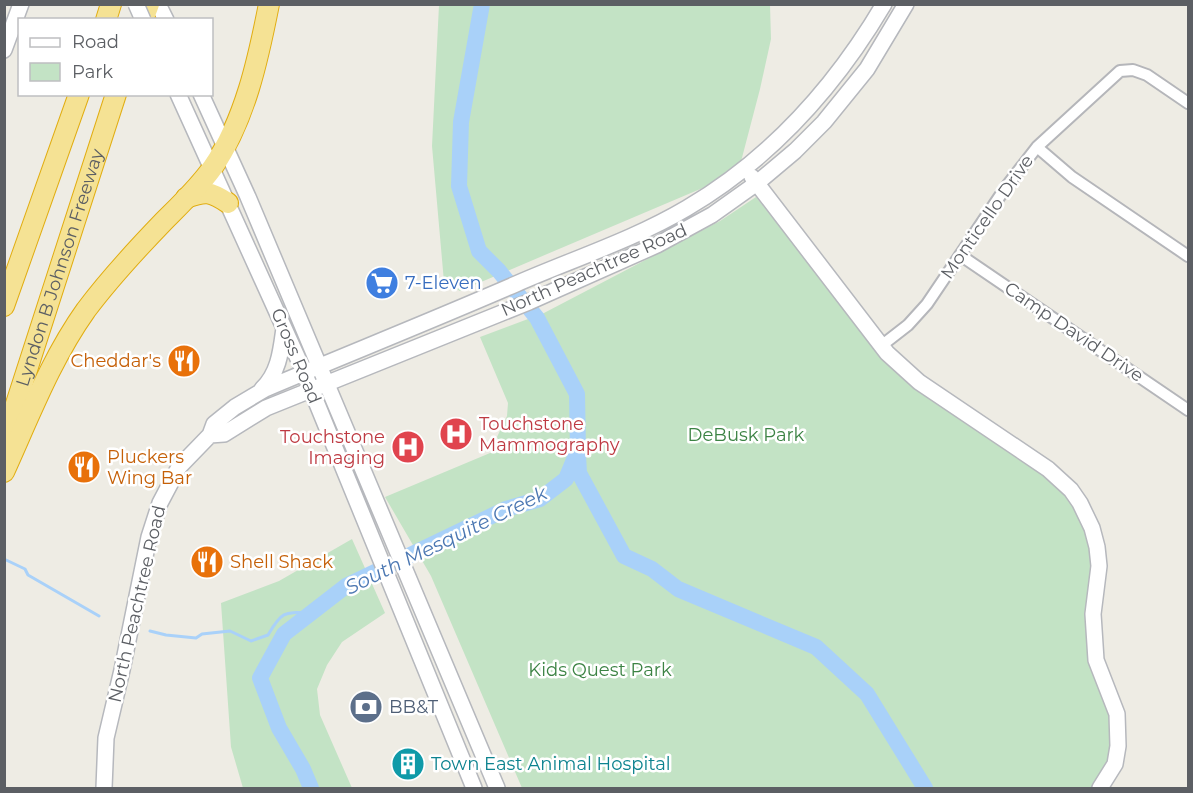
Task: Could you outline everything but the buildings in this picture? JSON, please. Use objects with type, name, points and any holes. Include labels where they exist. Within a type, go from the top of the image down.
[{"type":"highway","points":[[4,472],[46,378],[86,311],[110,279],[212,168],[225,147],[250,82],[268,4]]},
{"type":"highway","name":"Lyndon B Johnson Freeway","points":[[4,306],[78,96]]},
{"type":"highway","name":"Lyndon B Johnson Freeway","points":[[4,441],[116,96]]},
{"type":"highway","points":[[186,198],[203,192],[213,194],[228,203]]},
{"type":"main road","points":[[4,50],[21,4]]},
{"type":"main road","points":[[136,4],[142,18]]},
{"type":"main road","points":[[158,4],[164,18]]},
{"type":"main road","name":"North Peachtree Road","points":[[104,789],[106,738],[149,537],[165,490],[179,467],[210,435],[214,424],[255,394],[621,241],[686,209],[729,181],[781,137],[833,81],[884,4]]},
{"type":"main road","name":"North Peachtree Road","points":[[210,435],[224,434],[266,408],[327,385],[561,287],[657,244],[703,220],[757,183],[810,136],[867,69],[906,4]]},
{"type":"main road","name":"Gross Road","points":[[179,96],[304,372],[474,789]]},
{"type":"main road","name":"Gross Road","points":[[202,96],[266,239],[497,789]]},
{"type":"main road","points":[[745,167],[881,346],[919,382],[1048,469],[1071,490],[1080,503],[1092,528],[1099,566],[1093,614],[1096,660],[1118,714],[1118,746],[1115,764],[1100,789]]},
{"type":"main road","points":[[248,248],[266,239]]},
{"type":"main road","points":[[443,315],[449,334]]},
{"type":"main road","points":[[255,394],[272,376],[281,356],[284,328]]},
{"type":"main road","points":[[359,510],[377,503]]},
{"type":"main road","points":[[416,647],[435,641]]},
{"type":"main road","points":[[448,724],[466,715]]},
{"type":"street","name":"Monticello Drive","points":[[881,346],[908,325],[923,308],[1022,165],[1037,147],[1120,72],[1133,70],[1147,75],[1188,103]]},
{"type":"street","points":[[1037,147],[1072,177],[1188,256]]},
{"type":"street","name":"Camp David Drive","points":[[960,255],[1188,410]]},
{"type":"green space","points":[[439,5],[770,5],[771,39],[738,173],[460,291],[444,282],[432,146]]},
{"type":"green space","points":[[756,197],[889,364],[911,386],[972,424],[1070,495],[1090,542],[1093,571],[1091,593],[1112,714],[1110,763],[1094,788],[522,788],[431,576],[385,497],[502,448],[497,437],[507,416],[508,403],[480,337],[544,313],[720,221]]},
{"type":"green space","points":[[352,539],[385,613],[342,642],[327,665],[317,689],[320,715],[352,788],[243,788],[231,747],[221,603],[279,581]]},
{"type":"waterway","name":"South Mesquite Creek","points":[[311,788],[303,769],[279,728],[260,678],[284,634],[346,586],[506,509],[540,499],[566,479],[578,450],[577,394],[537,318],[499,271],[479,251],[459,186],[461,122],[482,4]]},
{"type":"waterway","points":[[578,455],[579,473],[624,556],[652,569],[678,589],[816,647],[867,694],[925,788]]},
{"type":"waterway","points":[[4,559],[25,569],[28,575],[99,616]]},
{"type":"waterway","points":[[150,631],[196,638],[202,634],[230,631],[251,641],[268,635],[277,621],[289,613],[311,613]]},
{"type":"place","name":"7-Eleven","points":[[382,283]]},
{"type":"place","name":"Cheddar's","points":[[184,361]]},
{"type":"place","name":"Touchstone Mammography","points":[[456,434]]},
{"type":"place","name":"Touchstone Imaging","points":[[408,447]]},
{"type":"place","name":"Pluckers Wing Bar","points":[[84,467]]},
{"type":"place","name":"Shell Shack","points":[[207,562]]},
{"type":"place","name":"BB&T","points":[[366,707]]},
{"type":"place","name":"Town East Animal Hospital","points":[[408,764]]},
{"type":"park label","name":"DeBusk Park","points":[[746,435]]},
{"type":"park label","name":"Kids Quest Park","points":[[600,670]]}]
